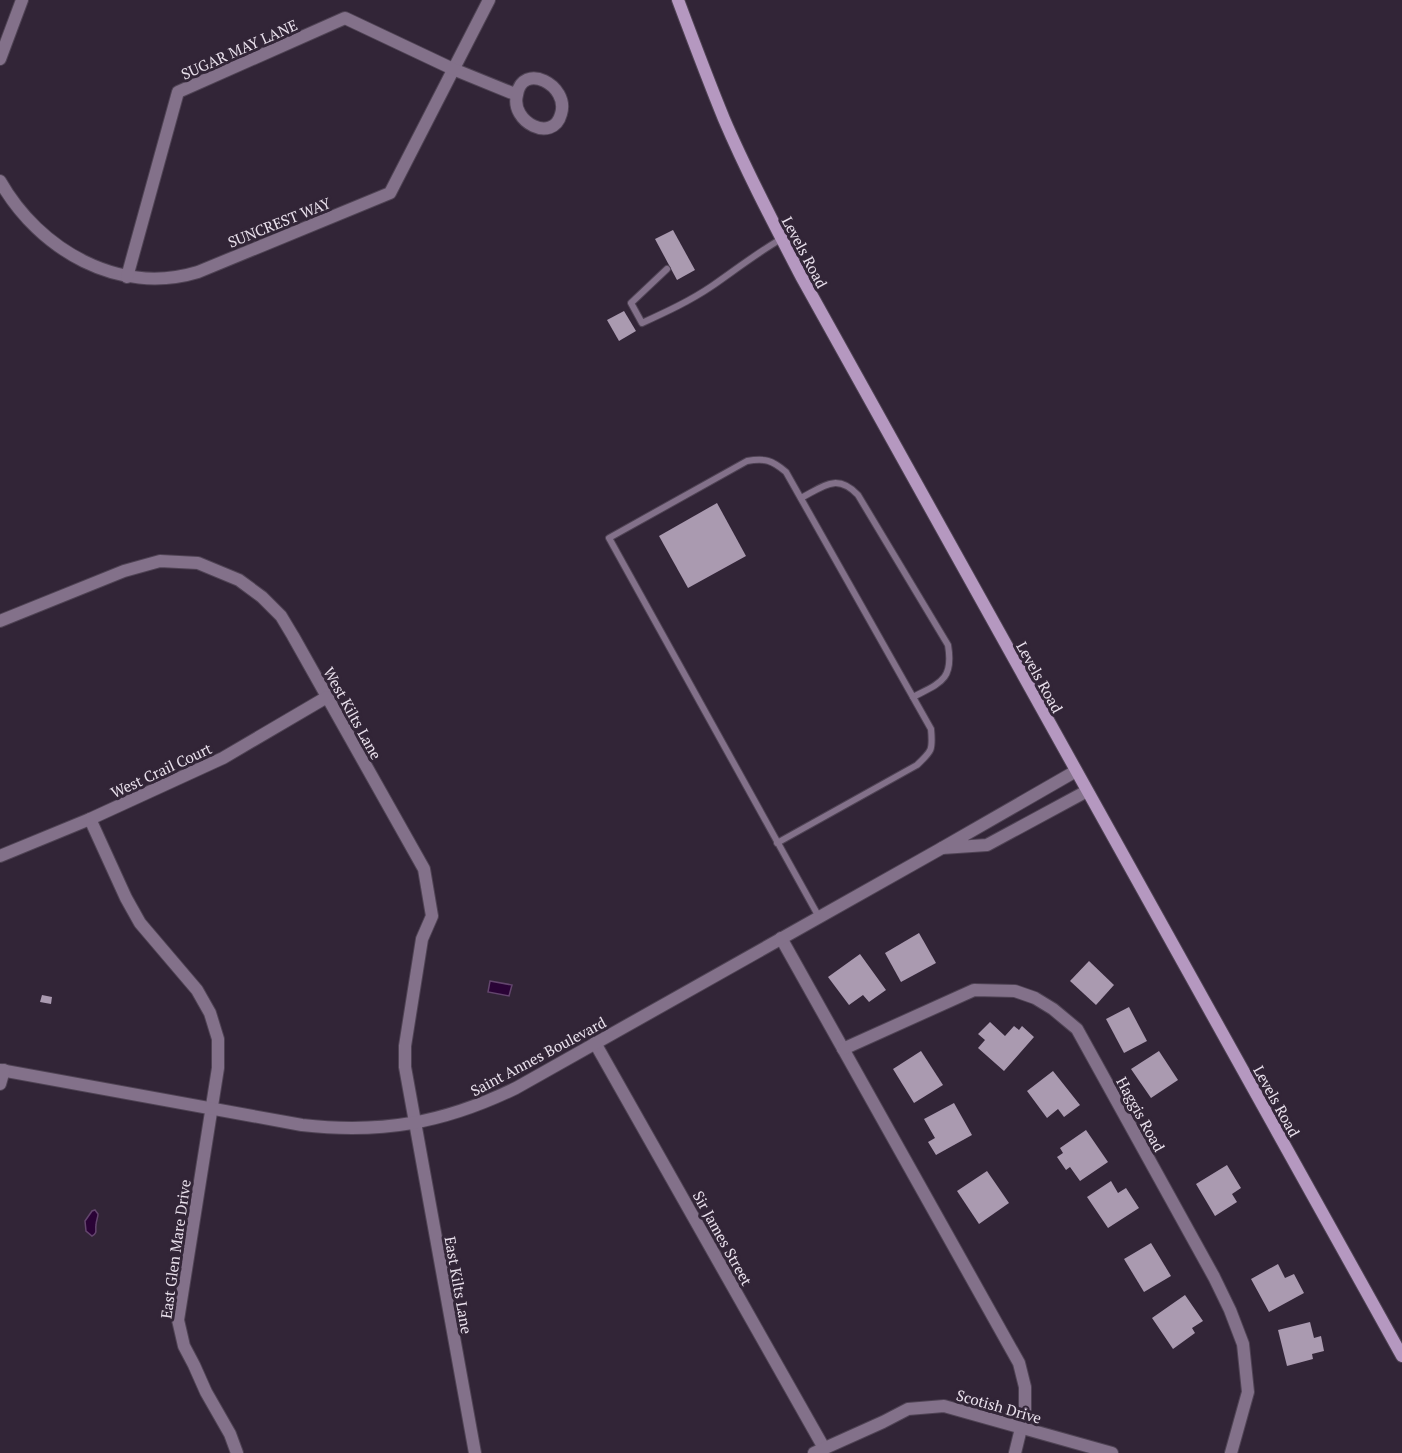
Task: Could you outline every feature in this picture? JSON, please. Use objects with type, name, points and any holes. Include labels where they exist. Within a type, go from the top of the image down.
[{"type":"main road","name":"Levels Road","points":[[678,0],[725,120],[781,239],[1402,1356]]},
{"type":"street","points":[[0,59],[22,0]]},
{"type":"street","name":"SUNCREST WAY","points":[[0,181],[28,220],[51,241],[90,265],[127,277],[160,279],[198,272],[390,193],[489,0]]},
{"type":"street","name":"SUGAR MAY LANE","points":[[127,277],[178,92],[345,18],[453,69]]},
{"type":"street","points":[[453,69],[517,95]]},
{"type":"street","points":[[528,79],[539,79],[551,84],[562,102],[558,122],[550,128],[543,129],[527,123],[517,110],[515,102],[517,95],[520,85],[528,79]]},
{"type":"street","name":"West Kilts Lane","points":[[0,621],[124,571],[160,561],[198,563],[239,580],[262,597],[281,616],[424,869],[432,916],[422,939],[405,1046],[405,1067],[414,1123]]},
{"type":"street","name":"West Crail Court","points":[[0,856],[90,819],[223,758],[327,697]]},
{"type":"street","name":"Saint Annes Boulevard","points":[[2,1070],[279,1122],[327,1128],[389,1127],[438,1118],[490,1100],[516,1088],[1076,771]]},
{"type":"street","name":"Saint Annes Boulevard","points":[[942,848],[987,845],[1087,791]]},
{"type":"street","name":"East Glen Mare Drive","points":[[90,819],[140,923],[196,990],[210,1013],[218,1039],[218,1068],[178,1320],[184,1346],[206,1392],[230,1434],[237,1453]]},
{"type":"street","points":[[782,938],[1019,1363],[1025,1387],[1025,1412],[1015,1453]]},
{"type":"street","name":"Haggis Road","points":[[843,1049],[974,990],[1015,991],[1035,998],[1053,1009],[1077,1029],[1214,1277],[1243,1344],[1248,1392],[1231,1453]]},
{"type":"street","name":"Sir James Street","points":[[595,1043],[819,1450]]},
{"type":"street","points":[[0,1084],[2,1070]]},
{"type":"street","name":"East Kilts Lane","points":[[414,1123],[475,1453]]},
{"type":"street","name":"Scotish Drive","points":[[819,1450],[908,1409],[944,1406],[1112,1453]]},
{"type":"lane","points":[[667,269],[631,303],[642,323],[688,301],[761,250],[781,239]]},
{"type":"lane","points":[[777,843],[917,765],[927,756],[933,745],[931,729],[786,472],[776,463],[761,459],[747,461],[609,538],[777,843],[819,917]]},
{"type":"lane","points":[[801,498],[830,483],[842,483],[850,487],[858,495],[948,645],[950,659],[947,673],[940,682],[913,697]]},
{"type":"shaded area","points":[[490,981],[512,985],[509,996],[488,992]]},
{"type":"shaded area","points":[[95,1210],[98,1214],[96,1233],[92,1236],[86,1231],[85,1221]]},
{"type":"building","points":[[673,230],[695,270],[677,280],[655,239]]},
{"type":"building","points":[[624,311],[636,331],[619,341],[607,320]]},
{"type":"building","points":[[717,503],[746,556],[688,588],[659,536]]},
{"type":"building","points":[[919,933],[936,963],[901,982],[885,953]]},
{"type":"building","points":[[860,954],[886,990],[869,1002],[863,995],[849,1005],[828,977]]},
{"type":"building","points":[[1089,961],[1114,985],[1096,1005],[1070,981]]},
{"type":"building","points":[[42,995],[52,997],[51,1004],[40,1002]]},
{"type":"building","points":[[1129,1007],[1147,1041],[1124,1053],[1106,1019]]},
{"type":"building","points":[[990,1022],[1005,1036],[1014,1026],[1019,1030],[1022,1026],[1034,1037],[1004,1071],[978,1048],[985,1040],[978,1034]]},
{"type":"building","points":[[921,1051],[943,1085],[914,1103],[893,1069]]},
{"type":"building","points":[[1159,1051],[1178,1080],[1151,1098],[1131,1069]]},
{"type":"building","points":[[1053,1071],[1080,1105],[1064,1117],[1058,1109],[1047,1118],[1027,1091]]},
{"type":"building","points":[[954,1103],[972,1135],[936,1155],[928,1142],[935,1138],[924,1119]]},
{"type":"building","points":[[1086,1130],[1108,1162],[1080,1181],[1070,1167],[1066,1170],[1057,1157],[1063,1153],[1060,1148]]},
{"type":"building","points":[[1227,1165],[1241,1188],[1232,1194],[1237,1202],[1215,1216],[1196,1184]]},
{"type":"building","points":[[987,1171],[1009,1203],[979,1224],[957,1191]]},
{"type":"building","points":[[1111,1181],[1118,1193],[1126,1188],[1139,1208],[1108,1228],[1087,1197]]},
{"type":"building","points":[[1151,1243],[1171,1276],[1144,1292],[1124,1259]]},
{"type":"building","points":[[1278,1264],[1285,1278],[1294,1274],[1304,1293],[1269,1312],[1251,1279]]},
{"type":"building","points":[[1185,1295],[1203,1321],[1192,1328],[1195,1333],[1173,1349],[1152,1318]]},
{"type":"building","points":[[1310,1322],[1314,1338],[1321,1336],[1324,1351],[1312,1354],[1313,1359],[1287,1366],[1278,1330]]}]
